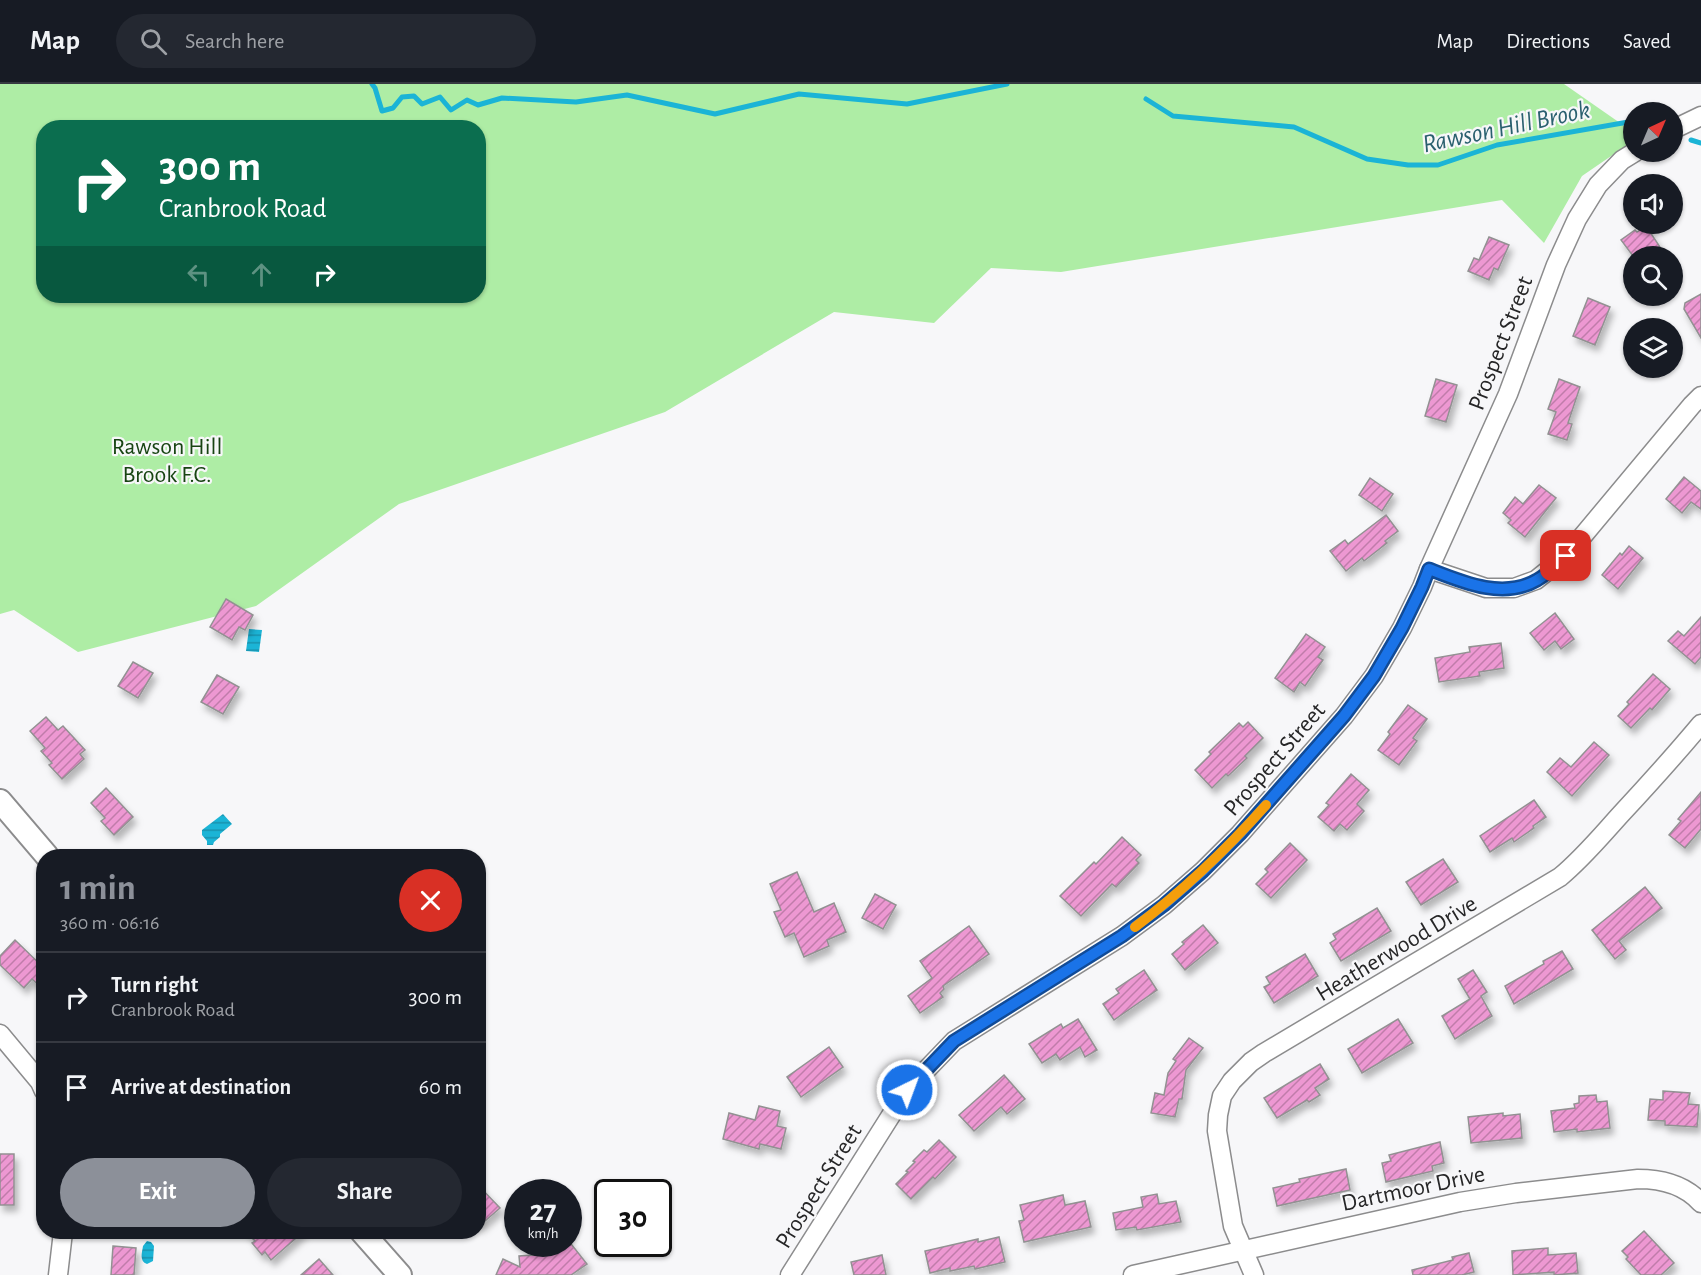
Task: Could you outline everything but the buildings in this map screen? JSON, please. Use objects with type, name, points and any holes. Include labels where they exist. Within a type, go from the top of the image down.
[{"type":"street","points":[[1683,125],[1701,116]]},
{"type":"street","name":"Prospect Street","points":[[790,1275],[907,1090],[954,1041],[1122,936],[1164,905],[1240,834],[1331,732],[1374,676],[1402,628],[1422,587],[1508,394],[1577,219],[1598,185],[1623,159]]},
{"type":"street","points":[[1429,569],[1486,588],[1514,588],[1536,580],[1566,556],[1701,396]]},
{"type":"street","name":"Heatherwood Drive","points":[[1254,1275],[1233,1226],[1217,1131],[1222,1096],[1238,1074],[1264,1053],[1560,877],[1592,848],[1657,777],[1701,724]]},
{"type":"street","points":[[0,801],[41,849]]},
{"type":"street","points":[[0,1034],[36,1077]]},
{"type":"street","name":"Dartmoor Drive","points":[[1133,1275],[1487,1197],[1652,1179],[1676,1185],[1701,1203]]},
{"type":"street","points":[[58,1275],[62,1239]]},
{"type":"street","points":[[368,1239],[400,1275]]},
{"type":"green space","name":"Rawson Hill Brook F.C.","points":[[0,84],[1564,84],[1623,125],[1623,148],[1582,176],[1544,243],[1502,200],[1061,272],[991,268],[934,323],[834,312],[665,412],[399,504],[256,606],[78,652],[14,610],[0,614]]},
{"type":"water","points":[[249,629],[262,630],[259,652],[246,651]]},
{"type":"water","points":[[223,814],[232,824],[220,834],[213,845],[207,845],[202,830]]},
{"type":"water","points":[[147,1241],[154,1246],[153,1261],[147,1264],[143,1261],[142,1256],[143,1246]]},
{"type":"waterway","name":"Rawson Hill Brook","points":[[372,84],[382,111],[393,108],[402,97],[414,96],[422,104],[440,97],[451,110],[467,100],[478,105],[502,98],[576,102],[627,95],[715,114],[799,94],[907,104],[1007,84]]},
{"type":"waterway","name":"Rawson Hill Brook","points":[[1146,99],[1173,116],[1294,127],[1367,159],[1408,165],[1438,165],[1497,145],[1623,123]]},
{"type":"waterway","name":"Rawson Hill Brook","points":[[1691,140],[1701,143]]},
{"type":"slow traffic","points":[[1135,927],[1203,871],[1266,805]]},
{"type":"route","points":[[907,1090],[954,1041],[1122,936],[1164,905],[1203,871],[1311,756],[1374,676],[1402,628],[1429,569],[1486,588],[1514,588],[1546,574],[1566,556]]}]
